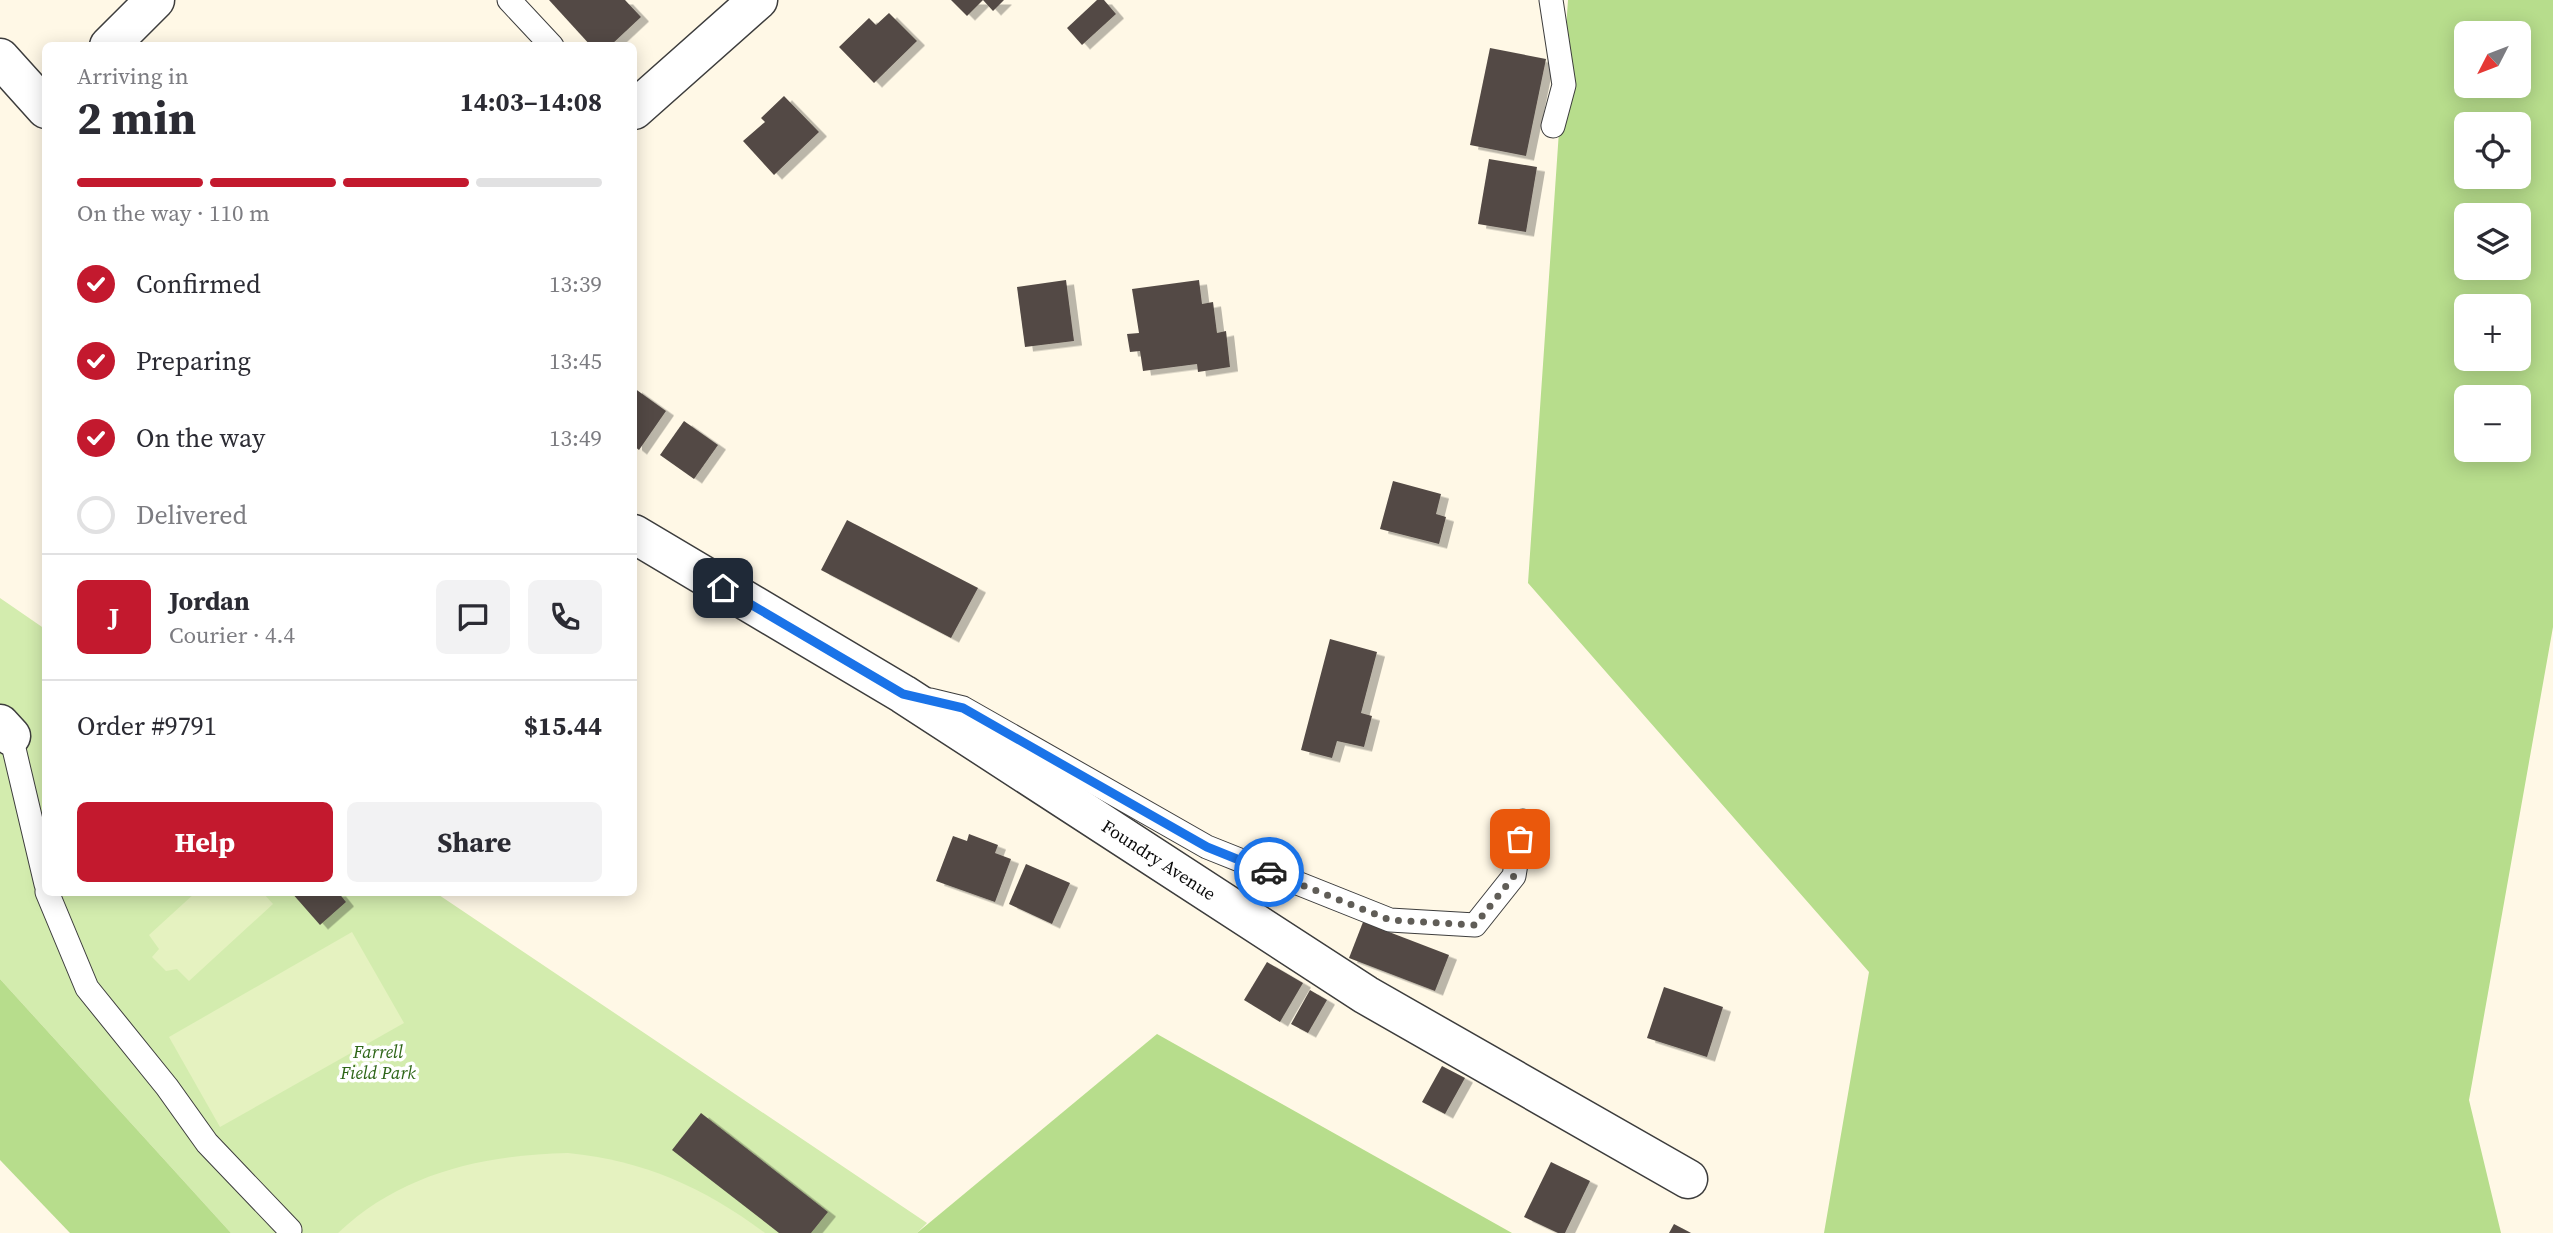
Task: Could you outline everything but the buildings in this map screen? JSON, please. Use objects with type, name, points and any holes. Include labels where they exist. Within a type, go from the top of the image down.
[{"type":"street","points":[[113,42],[155,0]]},
{"type":"street","points":[[637,107],[758,0]]},
{"type":"street","points":[[0,58],[42,105]]},
{"type":"street","name":"Foundry Avenue","points":[[637,536],[903,694],[1366,995],[1688,1179]]},
{"type":"lane","points":[[509,0],[548,42]]},
{"type":"lane","points":[[1551,0],[1564,85],[1553,126]]},
{"type":"lane","points":[[903,694],[963,708],[1207,847],[1390,920],[1475,925],[1514,876],[1523,821]]},
{"type":"lane","points":[[5,730],[42,869]]},
{"type":"lane","points":[[49,896],[87,988],[167,1087],[207,1143],[290,1230]]},
{"type":"green space","points":[[1568,0],[2553,0],[2553,627],[2469,1100],[2501,1233],[1824,1233],[1869,972],[1528,583]]},
{"type":"green space","name":"Farrell Field Park","points":[[0,598],[42,627],[42,896],[440,896],[927,1223],[917,1233],[231,1233],[0,979]]},
{"type":"green space","points":[[192,896],[266,896],[273,904],[189,981],[177,969],[166,971],[152,957],[159,949],[149,935]]},
{"type":"green space","points":[[352,932],[404,1023],[220,1127],[169,1037]]},
{"type":"green space","points":[[0,979],[231,1233],[70,1233],[0,1160]]},
{"type":"green space","points":[[1157,1034],[1512,1233],[917,1233]]},
{"type":"green space","points":[[568,1153],[623,1162],[672,1179],[719,1202],[765,1233],[338,1233],[362,1212],[389,1195],[445,1171],[505,1158]]},
{"type":"way so far","points":[[1269,872],[1390,920],[1475,925],[1514,876],[1520,839]]},
{"type":"route","points":[[723,588],[903,694],[963,708],[1207,847],[1269,872]]}]
